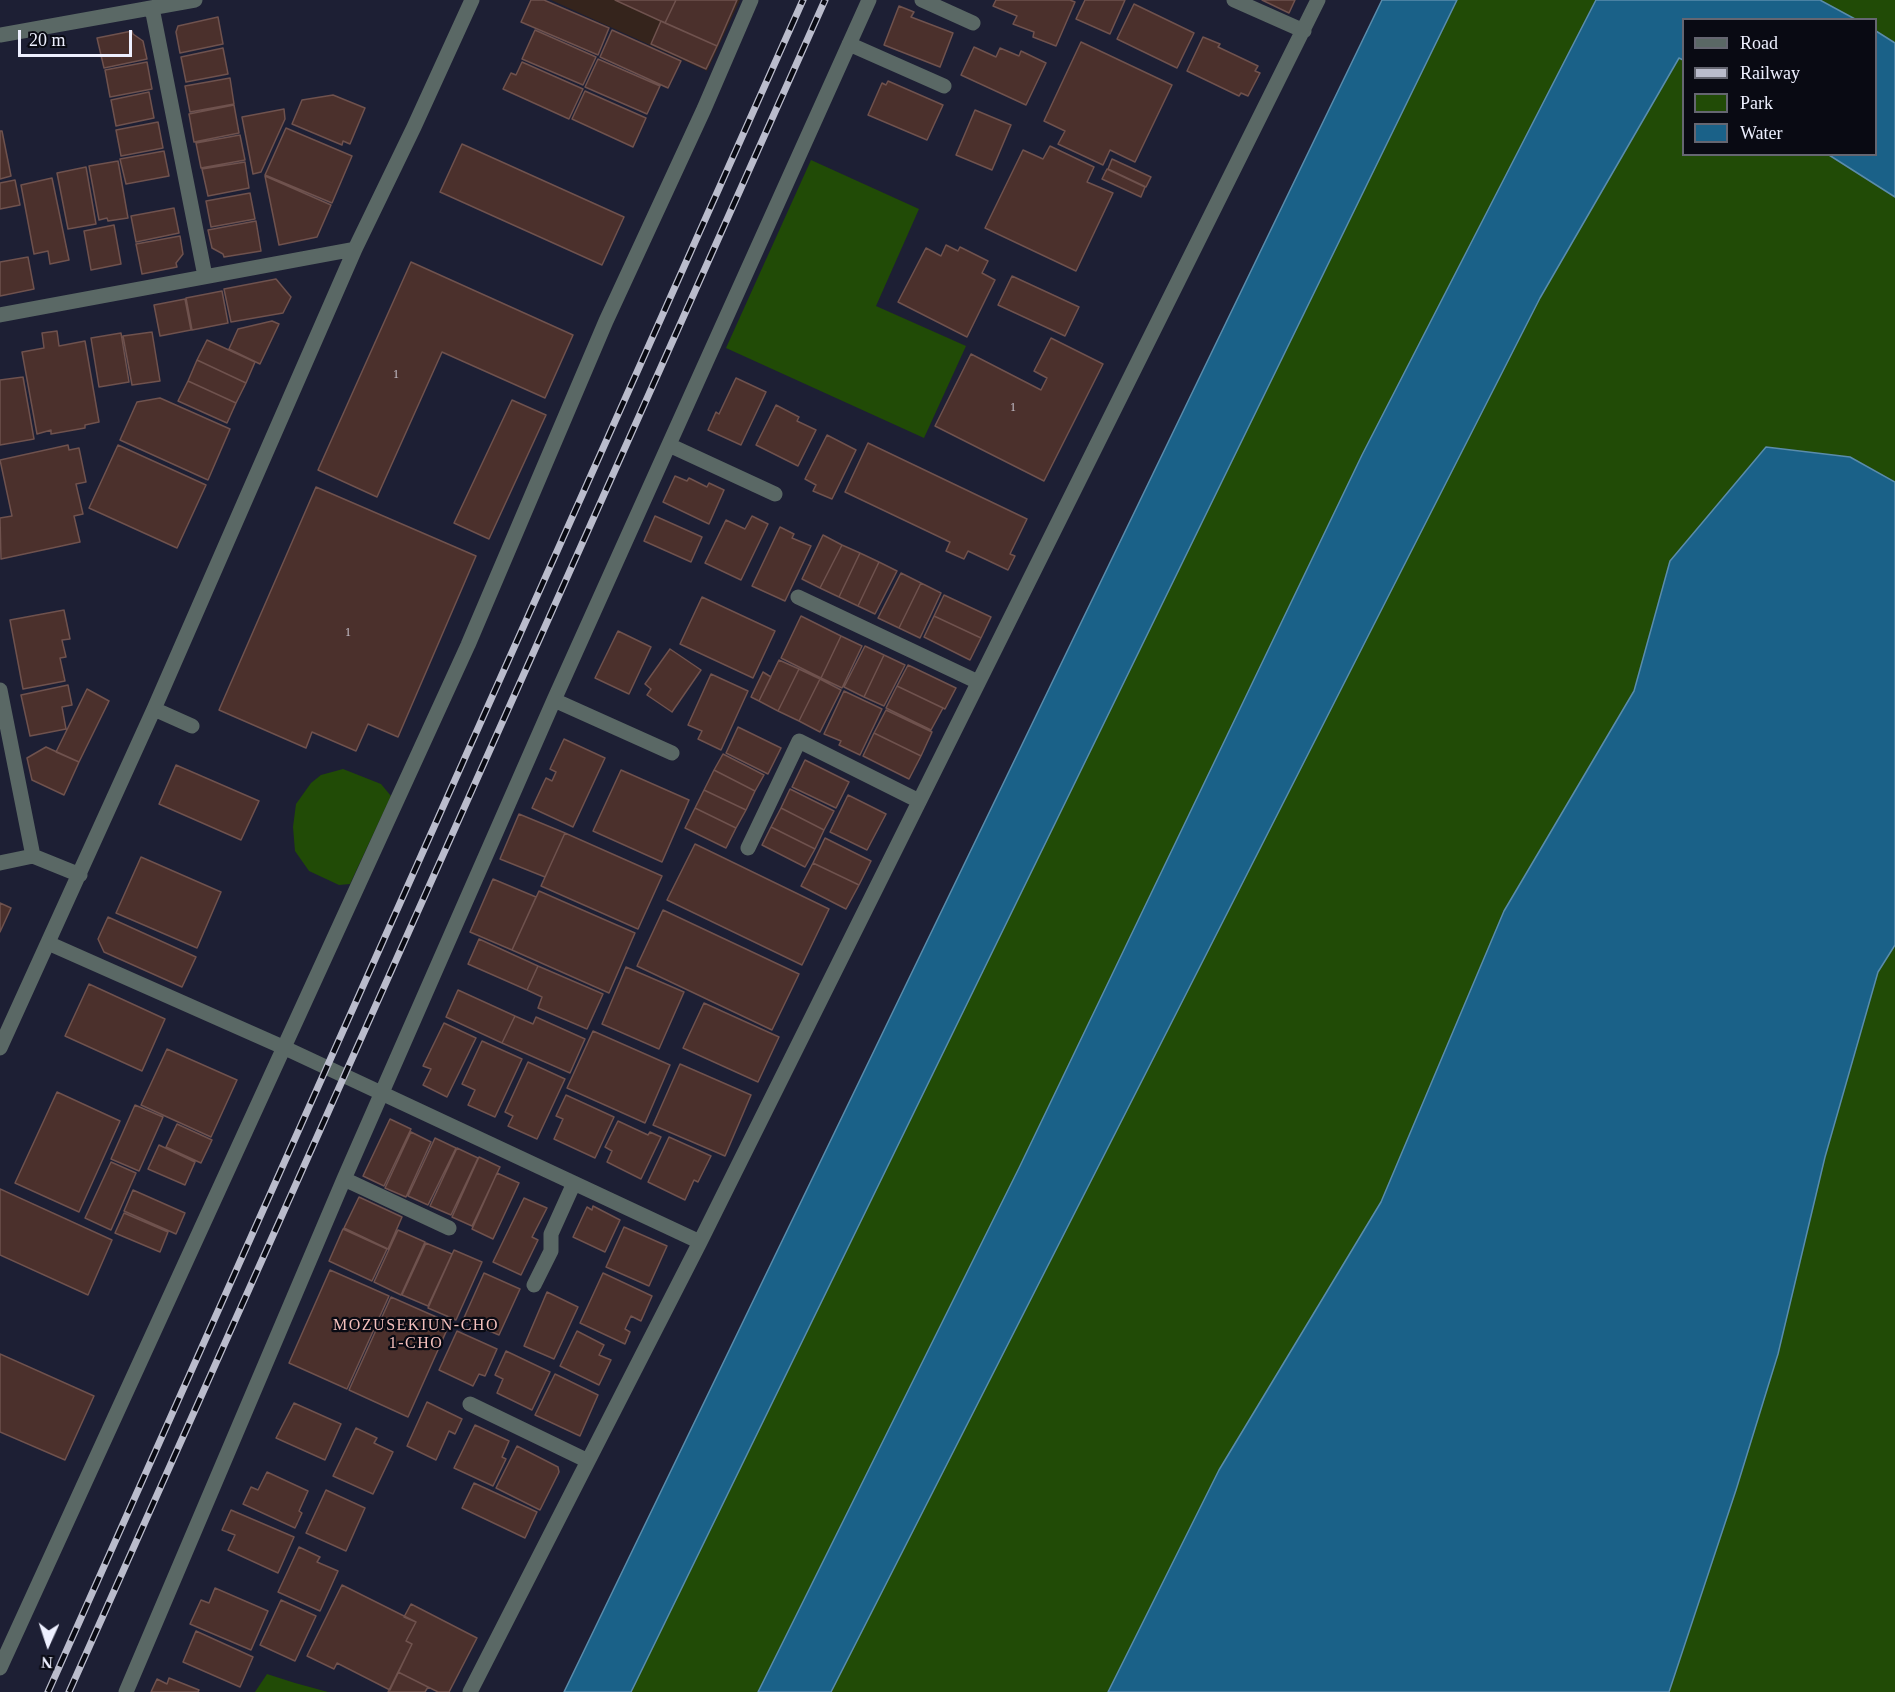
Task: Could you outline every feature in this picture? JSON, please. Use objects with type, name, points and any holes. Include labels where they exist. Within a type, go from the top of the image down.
[{"type":"street","points":[[0,35],[195,0]]},
{"type":"street","points":[[0,1048],[154,709],[356,249],[472,0]]},
{"type":"street","points":[[0,1668],[468,645],[606,321],[704,109],[751,0]]},
{"type":"street","points":[[126,1692],[344,1179],[374,1090],[554,700],[868,0]]},
{"type":"street","points":[[922,0],[973,23]]},
{"type":"street","points":[[1234,0],[1304,31]]},
{"type":"street","points":[[470,1692],[700,1242],[1318,0]]},
{"type":"street","points":[[152,8],[205,276]]},
{"type":"street","points":[[849,44],[944,86]]},
{"type":"street","points":[[0,315],[356,249]]},
{"type":"street","points":[[669,445],[775,494]]},
{"type":"street","points":[[798,597],[978,682]]},
{"type":"street","points":[[0,690],[33,856]]},
{"type":"street","points":[[554,700],[672,753]]},
{"type":"street","points":[[154,709],[192,726]]},
{"type":"street","points":[[748,848],[799,741],[919,801]]},
{"type":"street","points":[[0,863],[33,856],[80,875]]},
{"type":"street","points":[[48,943],[221,1011],[285,1048],[700,1242]]},
{"type":"street","points":[[344,1179],[449,1228]]},
{"type":"street","points":[[534,1285],[550,1251],[551,1234],[574,1183]]},
{"type":"street","points":[[470,1404],[588,1461]]},
{"type":"shaded area","points":[[551,0],[740,0],[707,71]]},
{"type":"green space","points":[[1457,0],[1596,0],[1362,455],[1019,1168],[758,1692],[631,1692]]},
{"type":"green space","points":[[1820,0],[1895,0],[1895,43],[1877,32],[1877,18],[1853,18]]},
{"type":"green space","points":[[1679,57],[1682,59],[1682,156],[1831,156],[1895,197],[1895,482],[1850,457],[1670,561],[1634,691],[1504,911],[1381,1202],[1219,1470],[1108,1692],[831,1692],[1540,298]]},
{"type":"green space","points":[[811,160],[919,209],[876,306],[966,346],[924,438],[726,348]]},
{"type":"green space","points":[[343,769],[381,784],[391,796],[350,884],[339,885],[309,871],[295,851],[293,827],[296,804],[311,783],[321,775]]},
{"type":"green space","points":[[1895,945],[1895,1692],[1669,1692],[1736,1490],[1825,1157],[1878,972]]},
{"type":"green space","points":[[267,1674],[295,1683],[328,1692],[255,1692]]},
{"type":"water","points":[[1382,0],[1457,0],[631,1692],[564,1692]]},
{"type":"water","points":[[1596,0],[1820,0],[1853,18],[1682,18],[1682,60],[1679,58],[1540,298],[831,1692],[758,1692],[1019,1168],[1362,455]]},
{"type":"water","points":[[1877,32],[1895,43],[1895,197],[1831,156],[1877,156]]},
{"type":"water","points":[[1766,447],[1850,457],[1895,482],[1895,945],[1878,972],[1825,1157],[1778,1354],[1669,1692],[1108,1692],[1219,1470],[1381,1202],[1504,911],[1634,691],[1670,561]]},
{"type":"building","points":[[531,0],[544,0],[609,28],[598,55],[521,22]]},
{"type":"building","points":[[615,0],[676,0],[665,23]]},
{"type":"building","points":[[676,0],[737,0],[717,46],[665,23]]},
{"type":"building","points":[[996,0],[1070,0],[1075,2],[1056,46],[1033,37],[1034,32],[1013,24],[1017,16],[993,6]]},
{"type":"building","points":[[1085,0],[1125,0],[1110,34],[1076,19]]},
{"type":"building","points":[[1262,0],[1295,0],[1289,13]]},
{"type":"building","points":[[1134,4],[1194,33],[1177,68],[1117,39]]},
{"type":"building","points":[[899,6],[914,12],[911,17],[953,33],[940,67],[884,45]]},
{"type":"building","points":[[218,17],[223,44],[180,53],[176,32],[178,26]]},
{"type":"building","points":[[661,21],[717,46],[706,69],[651,44]]},
{"type":"building","points":[[535,30],[596,57],[583,85],[522,59]]},
{"type":"building","points":[[612,30],[681,61],[668,88],[600,57]]},
{"type":"building","points":[[132,31],[143,41],[147,59],[104,68],[97,38]]},
{"type":"building","points":[[1203,37],[1220,44],[1218,47],[1258,66],[1255,71],[1260,73],[1248,96],[1241,93],[1239,96],[1187,71]]},
{"type":"building","points":[[1081,42],[1172,85],[1135,162],[1110,150],[1103,165],[1058,144],[1065,131],[1044,121]]},
{"type":"building","points":[[974,47],[996,57],[1000,48],[1019,56],[1021,51],[1046,63],[1026,105],[961,75]]},
{"type":"building","points":[[223,48],[228,74],[186,82],[181,57]]},
{"type":"building","points":[[598,59],[660,86],[647,114],[585,87]]},
{"type":"building","points":[[147,62],[152,89],[110,97],[105,70]]},
{"type":"building","points":[[522,62],[583,89],[569,119],[503,89],[511,73],[516,75]]},
{"type":"building","points":[[230,78],[234,104],[190,112],[185,86]]},
{"type":"building","points":[[888,81],[943,105],[927,140],[868,115],[882,83],[886,85]]},
{"type":"building","points":[[585,91],[646,118],[633,147],[572,119]]},
{"type":"building","points":[[149,92],[154,118],[116,126],[111,100]]},
{"type":"building","points":[[333,95],[365,108],[350,144],[343,141],[342,145],[292,124],[302,100]]},
{"type":"building","points":[[234,105],[239,133],[194,142],[189,114]]},
{"type":"building","points":[[284,109],[285,119],[261,172],[253,174],[242,117]]},
{"type":"building","points":[[975,110],[1011,125],[992,170],[956,155]]},
{"type":"building","points":[[158,122],[163,148],[121,156],[116,130]]},
{"type":"building","points":[[286,128],[352,156],[332,203],[265,175]]},
{"type":"building","points":[[0,131],[2,131],[11,176],[0,179]]},
{"type":"building","points":[[240,135],[245,160],[201,168],[196,143]]},
{"type":"building","points":[[462,144],[624,217],[602,265],[440,192]]},
{"type":"building","points":[[1050,146],[1094,167],[1087,182],[1113,193],[1076,271],[985,228],[1023,150],[1043,159]]},
{"type":"building","points":[[164,151],[169,176],[126,184],[120,159]]},
{"type":"building","points":[[1112,159],[1151,177],[1146,187],[1108,169]]},
{"type":"building","points":[[118,161],[128,218],[99,220],[89,166]]},
{"type":"building","points":[[245,162],[249,188],[208,196],[202,169]]},
{"type":"building","points":[[86,167],[96,224],[68,229],[57,173]]},
{"type":"building","points":[[1107,169],[1145,187],[1141,197],[1102,179]]},
{"type":"building","points":[[265,176],[331,205],[317,237],[279,245]]},
{"type":"building","points":[[52,178],[69,260],[50,264],[48,251],[34,254],[21,185]]},
{"type":"building","points":[[15,180],[20,205],[0,209],[0,183]]},
{"type":"building","points":[[250,193],[255,219],[211,227],[206,201]]},
{"type":"building","points":[[174,208],[179,233],[136,242],[131,216]]},
{"type":"building","points":[[256,221],[261,251],[224,257],[212,248],[208,230]]},
{"type":"building","points":[[114,225],[121,264],[91,270],[84,231]]},
{"type":"building","points":[[180,236],[183,254],[176,263],[177,267],[142,274],[136,244]]},
{"type":"building","points":[[946,245],[958,251],[960,247],[988,261],[982,273],[995,280],[967,337],[898,302],[926,248],[941,256]]},
{"type":"building","points":[[28,257],[34,289],[0,296],[0,262]]},
{"type":"building","points":[[411,262],[573,335],[545,398],[442,352],[377,497],[318,470]]},
{"type":"building","points":[[1012,276],[1079,307],[1065,336],[998,305]]},
{"type":"building","points":[[276,279],[291,297],[283,313],[231,322],[224,289]]},
{"type":"building","points":[[222,291],[228,323],[192,330],[186,298]]},
{"type":"building","points":[[185,299],[191,330],[160,336],[154,305]]},
{"type":"building","points":[[272,321],[279,324],[260,364],[229,349],[238,329]]},
{"type":"building","points":[[57,331],[59,346],[85,341],[99,422],[85,425],[85,428],[51,434],[51,430],[37,434],[22,352],[44,348],[42,333]]},
{"type":"building","points":[[152,332],[160,381],[132,385],[123,336]]},
{"type":"building","points":[[121,333],[129,382],[99,387],[91,338]]},
{"type":"building","points":[[1051,338],[1103,364],[1044,481],[935,426],[971,354],[1041,390],[1047,378],[1034,371]]},
{"type":"building","points":[[207,340],[255,362],[246,383],[197,360]]},
{"type":"building","points":[[197,360],[246,383],[236,403],[188,381]]},
{"type":"building","points":[[23,377],[34,439],[0,445],[0,380]]},
{"type":"building","points":[[736,378],[766,392],[741,445],[708,430],[716,412],[719,414]]},
{"type":"building","points":[[188,381],[236,403],[227,423],[178,401]]},
{"type":"building","points":[[160,398],[230,429],[208,480],[120,440],[137,402]]},
{"type":"building","points":[[512,400],[546,415],[489,539],[454,523]]},
{"type":"building","points":[[776,405],[799,417],[797,421],[816,430],[798,466],[756,445]]},
{"type":"building","points":[[827,435],[856,450],[832,499],[813,491],[816,485],[805,479]]},
{"type":"building","points":[[868,443],[1027,519],[1010,554],[1015,556],[1008,570],[968,551],[964,559],[946,551],[950,542],[845,492]]},
{"type":"building","points":[[68,445],[69,450],[79,448],[86,482],[76,484],[83,514],[74,516],[80,542],[1,559],[0,518],[12,516],[0,460]]},
{"type":"building","points":[[118,445],[206,485],[177,548],[89,508]]},
{"type":"building","points":[[675,476],[687,481],[689,478],[707,487],[709,483],[724,490],[709,524],[663,502]]},
{"type":"building","points":[[316,487],[476,556],[398,737],[368,724],[356,751],[312,732],[306,748],[219,710]]},
{"type":"building","points":[[655,516],[702,537],[691,562],[644,541]]},
{"type":"building","points":[[752,516],[768,524],[741,580],[705,563],[726,520],[745,529]]},
{"type":"building","points":[[780,527],[794,534],[792,538],[811,546],[785,601],[752,586]]},
{"type":"building","points":[[823,535],[842,545],[820,588],[802,579]]},
{"type":"building","points":[[842,545],[860,553],[839,597],[820,588]]},
{"type":"building","points":[[860,553],[879,562],[858,606],[839,597]]},
{"type":"building","points":[[879,562],[897,571],[875,614],[858,606]]},
{"type":"building","points":[[901,573],[921,583],[899,628],[878,618]]},
{"type":"building","points":[[921,583],[941,593],[920,638],[899,628]]},
{"type":"building","points":[[944,595],[991,617],[981,638],[934,616]]},
{"type":"building","points":[[702,597],[775,631],[753,678],[680,644]]},
{"type":"building","points":[[64,610],[70,639],[62,640],[66,657],[60,658],[65,681],[23,689],[10,620]]},
{"type":"building","points":[[801,616],[841,636],[821,678],[781,658]]},
{"type":"building","points":[[934,616],[981,638],[970,660],[924,637]]},
{"type":"building","points":[[618,631],[651,647],[629,694],[595,678]]},
{"type":"building","points":[[841,636],[862,646],[842,688],[821,678]]},
{"type":"building","points":[[865,646],[884,655],[864,697],[844,687]]},
{"type":"building","points":[[670,649],[701,670],[672,712],[647,695],[651,689],[645,684]]},
{"type":"building","points":[[884,655],[905,665],[884,706],[864,697]]},
{"type":"building","points":[[779,660],[799,669],[778,711],[759,701]]},
{"type":"building","points":[[908,665],[956,688],[945,709],[897,686]]},
{"type":"building","points":[[799,669],[820,679],[799,721],[778,711]]},
{"type":"building","points":[[763,672],[771,677],[759,701],[751,697]]},
{"type":"building","points":[[711,674],[748,691],[721,750],[698,739],[702,731],[688,725]]},
{"type":"building","points":[[820,679],[841,690],[820,732],[799,721]]},
{"type":"building","points":[[68,685],[72,705],[62,707],[66,729],[30,736],[21,695]]},
{"type":"building","points":[[897,686],[943,708],[931,730],[886,708]]},
{"type":"building","points":[[87,689],[109,701],[79,762],[56,752]]},
{"type":"building","points":[[844,691],[882,709],[860,755],[839,745],[841,741],[824,734]]},
{"type":"building","points":[[886,710],[932,732],[921,756],[874,733]]},
{"type":"building","points":[[738,727],[781,748],[768,774],[726,753]]},
{"type":"building","points":[[874,733],[921,756],[909,779],[863,756]]},
{"type":"building","points":[[564,739],[605,758],[573,827],[532,808],[546,778],[552,781],[556,772],[550,769]]},
{"type":"building","points":[[46,747],[79,762],[64,795],[32,780],[27,758]]},
{"type":"building","points":[[723,754],[764,775],[755,791],[714,770]]},
{"type":"building","points":[[805,760],[849,782],[836,808],[792,787]]},
{"type":"building","points":[[176,765],[259,801],[241,840],[159,804]]},
{"type":"building","points":[[621,770],[689,800],[662,862],[593,831]]},
{"type":"building","points":[[714,770],[755,791],[746,810],[704,790]]},
{"type":"building","points":[[790,789],[834,811],[824,830],[781,808]]},
{"type":"building","points":[[704,790],[746,810],[736,828],[695,808]]},
{"type":"building","points":[[848,795],[886,814],[867,850],[830,832]]},
{"type":"building","points":[[695,808],[736,828],[726,848],[685,828]]},
{"type":"building","points":[[781,808],[824,830],[815,849],[771,827]]},
{"type":"building","points":[[519,814],[565,833],[545,877],[500,859]]},
{"type":"building","points":[[771,827],[815,849],[805,867],[762,845]]},
{"type":"building","points":[[565,833],[662,876],[638,929],[541,886]]},
{"type":"building","points":[[825,838],[871,861],[859,885],[813,863]]},
{"type":"building","points":[[695,844],[829,909],[802,965],[667,900]]},
{"type":"building","points":[[141,857],[221,892],[197,948],[116,913]]},
{"type":"building","points":[[813,863],[859,885],[846,909],[801,886]]},
{"type":"building","points":[[493,879],[536,897],[512,950],[470,932]]},
{"type":"building","points":[[539,891],[635,933],[609,993],[512,950]]},
{"type":"building","points":[[0,903],[11,908],[0,932]]},
{"type":"building","points":[[663,910],[799,974],[772,1030],[637,966]]},
{"type":"building","points":[[108,917],[196,957],[182,987],[104,952],[98,939]]},
{"type":"building","points":[[479,939],[538,966],[527,990],[468,964]]},
{"type":"building","points":[[538,966],[603,994],[587,1029],[538,1008],[542,997],[527,990]]},
{"type":"building","points":[[626,967],[684,992],[659,1049],[602,1024]]},
{"type":"building","points":[[89,984],[165,1019],[142,1071],[65,1036]]},
{"type":"building","points":[[458,990],[515,1016],[502,1043],[446,1017]]},
{"type":"building","points":[[704,1003],[779,1037],[758,1082],[683,1048]]},
{"type":"building","points":[[515,1016],[533,1024],[536,1017],[585,1039],[570,1073],[502,1043]]},
{"type":"building","points":[[444,1023],[476,1038],[447,1097],[423,1085],[431,1069],[423,1066]]},
{"type":"building","points":[[593,1031],[670,1065],[645,1123],[567,1088]]},
{"type":"building","points":[[482,1041],[522,1059],[495,1117],[468,1105],[475,1090],[462,1084]]},
{"type":"building","points":[[167,1049],[237,1080],[211,1137],[141,1105]]},
{"type":"building","points":[[528,1062],[565,1079],[537,1139],[508,1126],[513,1116],[505,1112]]},
{"type":"building","points":[[680,1064],[751,1095],[725,1156],[653,1125]]},
{"type":"building","points":[[57,1092],[120,1121],[79,1212],[15,1183]]},
{"type":"building","points":[[566,1095],[614,1117],[595,1158],[554,1139],[563,1119],[556,1116]]},
{"type":"building","points":[[135,1105],[163,1117],[139,1171],[111,1159]]},
{"type":"building","points":[[390,1119],[411,1129],[384,1186],[363,1176]]},
{"type":"building","points":[[618,1121],[648,1135],[650,1132],[661,1137],[641,1179],[607,1162],[612,1151],[605,1147]]},
{"type":"building","points":[[177,1124],[212,1140],[201,1163],[166,1147]]},
{"type":"building","points":[[411,1132],[431,1142],[406,1197],[385,1188]]},
{"type":"building","points":[[669,1137],[711,1156],[698,1182],[694,1180],[685,1200],[648,1182]]},
{"type":"building","points":[[435,1138],[456,1148],[428,1205],[408,1196]]},
{"type":"building","points":[[159,1145],[195,1162],[185,1185],[148,1169]]},
{"type":"building","points":[[457,1148],[478,1158],[451,1215],[430,1206]]},
{"type":"building","points":[[479,1157],[500,1167],[472,1226],[452,1217]]},
{"type":"building","points":[[111,1162],[136,1173],[111,1230],[85,1218]]},
{"type":"building","points":[[497,1173],[519,1183],[493,1239],[472,1229]]},
{"type":"building","points":[[0,1189],[112,1240],[88,1295],[0,1255]]},
{"type":"building","points":[[133,1190],[185,1213],[176,1234],[124,1211]]},
{"type":"building","points":[[359,1197],[402,1217],[388,1249],[344,1228]]},
{"type":"building","points":[[524,1198],[547,1208],[532,1237],[538,1240],[521,1275],[493,1262]]},
{"type":"building","points":[[593,1206],[620,1220],[605,1252],[573,1237],[587,1207],[592,1210]]},
{"type":"building","points":[[124,1213],[168,1232],[160,1252],[115,1233]]},
{"type":"building","points":[[624,1227],[667,1246],[649,1286],[606,1267]]},
{"type":"building","points":[[343,1229],[387,1249],[372,1281],[329,1261]]},
{"type":"building","points":[[398,1230],[425,1242],[401,1295],[374,1282]]},
{"type":"building","points":[[426,1243],[452,1254],[428,1306],[402,1295]]},
{"type":"building","points":[[454,1250],[482,1262],[456,1320],[428,1308]]},
{"type":"building","points":[[330,1270],[389,1296],[347,1389],[289,1363]]},
{"type":"building","points":[[484,1273],[520,1289],[499,1335],[463,1320]]},
{"type":"building","points":[[603,1273],[652,1296],[641,1321],[631,1316],[625,1329],[630,1332],[625,1344],[580,1323]]},
{"type":"building","points":[[547,1292],[578,1307],[554,1359],[524,1346]]},
{"type":"building","points":[[391,1297],[450,1323],[408,1417],[349,1390]]},
{"type":"building","points":[[457,1331],[497,1349],[485,1376],[479,1374],[473,1386],[439,1370]]},
{"type":"building","points":[[577,1331],[604,1345],[599,1355],[611,1360],[599,1385],[560,1366]]},
{"type":"building","points":[[506,1351],[550,1372],[532,1410],[497,1393],[503,1379],[495,1375]]},
{"type":"building","points":[[0,1354],[94,1396],[65,1460],[0,1432]]},
{"type":"building","points":[[555,1374],[598,1395],[580,1436],[535,1415]]},
{"type":"building","points":[[427,1402],[462,1419],[455,1434],[449,1431],[436,1460],[407,1446]]},
{"type":"building","points":[[294,1403],[341,1424],[325,1460],[276,1438]]},
{"type":"building","points":[[475,1425],[509,1441],[502,1457],[506,1459],[493,1486],[454,1468]]},
{"type":"building","points":[[356,1428],[377,1438],[374,1443],[393,1452],[373,1494],[333,1476]]},
{"type":"building","points":[[517,1446],[558,1467],[559,1472],[540,1510],[496,1488]]},
{"type":"building","points":[[267,1472],[308,1491],[299,1511],[302,1513],[295,1528],[243,1504],[251,1487],[258,1490]]},
{"type":"building","points":[[474,1483],[537,1512],[525,1538],[462,1508]]},
{"type":"building","points":[[326,1490],[365,1508],[346,1551],[306,1533]]},
{"type":"building","points":[[231,1510],[294,1537],[278,1573],[228,1550],[235,1535],[222,1530]]},
{"type":"building","points":[[299,1547],[320,1557],[317,1562],[338,1571],[320,1611],[278,1592]]},
{"type":"building","points":[[342,1585],[416,1622],[406,1641],[412,1644],[390,1690],[337,1663],[334,1669],[307,1656]]},
{"type":"building","points":[[215,1588],[268,1611],[251,1650],[190,1624],[201,1600],[209,1603]]},
{"type":"building","points":[[281,1600],[316,1616],[295,1661],[260,1645]]},
{"type":"building","points":[[411,1604],[477,1638],[449,1692],[438,1692],[398,1672],[412,1644],[406,1641],[416,1622],[404,1617]]},
{"type":"building","points":[[196,1631],[253,1657],[240,1687],[183,1662]]},
{"type":"building","points":[[398,1672],[428,1687],[425,1692],[388,1692]]},
{"type":"building","points":[[169,1678],[199,1690],[198,1692],[151,1692],[157,1679],[167,1684]]},
{"type":"railway","points":[[48,1692],[803,0]]},
{"type":"railway","points":[[69,1692],[825,0]]},
{"type":"district","name":"MOZUSEKIUN-CHO 1-CHO","points":[[416,1335]]}]
